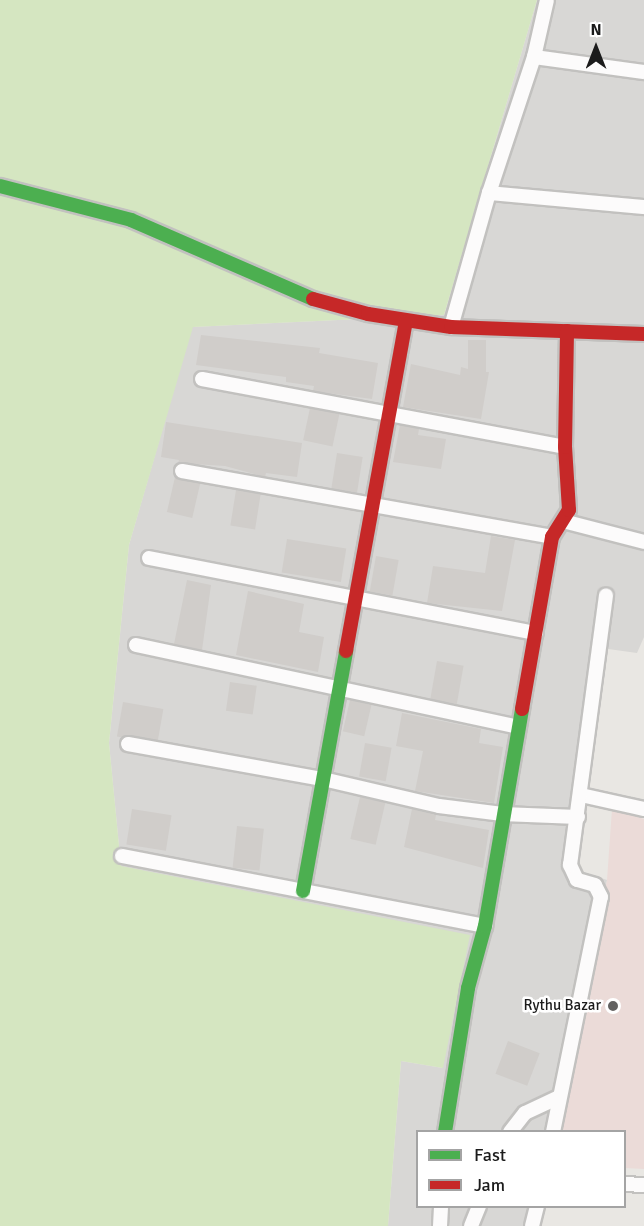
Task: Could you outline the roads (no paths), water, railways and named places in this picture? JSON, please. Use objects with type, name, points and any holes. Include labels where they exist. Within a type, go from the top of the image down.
[{"type":"street","points":[[452,327],[489,193],[534,57],[547,0]]},
{"type":"street","points":[[534,57],[644,72]]},
{"type":"street","points":[[0,186],[131,220],[323,303],[406,322],[452,327],[644,334]]},
{"type":"street","points":[[489,193],[644,207]]},
{"type":"street","points":[[303,891],[406,322]]},
{"type":"street","points":[[445,1130],[468,988],[485,926],[502,814],[552,537],[563,521],[571,499],[565,447],[567,331]]},
{"type":"street","points":[[202,379],[565,447]]},
{"type":"street","points":[[182,471],[372,507],[552,537]]},
{"type":"street","points":[[563,521],[644,542]]},
{"type":"street","points":[[149,558],[356,601],[536,633]]},
{"type":"street","points":[[553,1130],[601,897],[595,885],[577,880],[571,874],[606,595]]},
{"type":"street","points":[[136,645],[519,727]]},
{"type":"street","points":[[128,744],[323,779],[420,802],[502,814],[578,817]]},
{"type":"street","points":[[581,795],[644,809]]},
{"type":"street","points":[[122,856],[485,926]]},
{"type":"street","points":[[511,1130],[525,1113],[560,1098]]},
{"type":"street","points":[[626,1184],[644,1185]]},
{"type":"street","points":[[440,1226],[441,1208]]},
{"type":"street","points":[[471,1226],[478,1208]]},
{"type":"street","points":[[532,1226],[536,1208]]},
{"type":"place","name":"Rythu Bazar","points":[[613,1006]]}]
